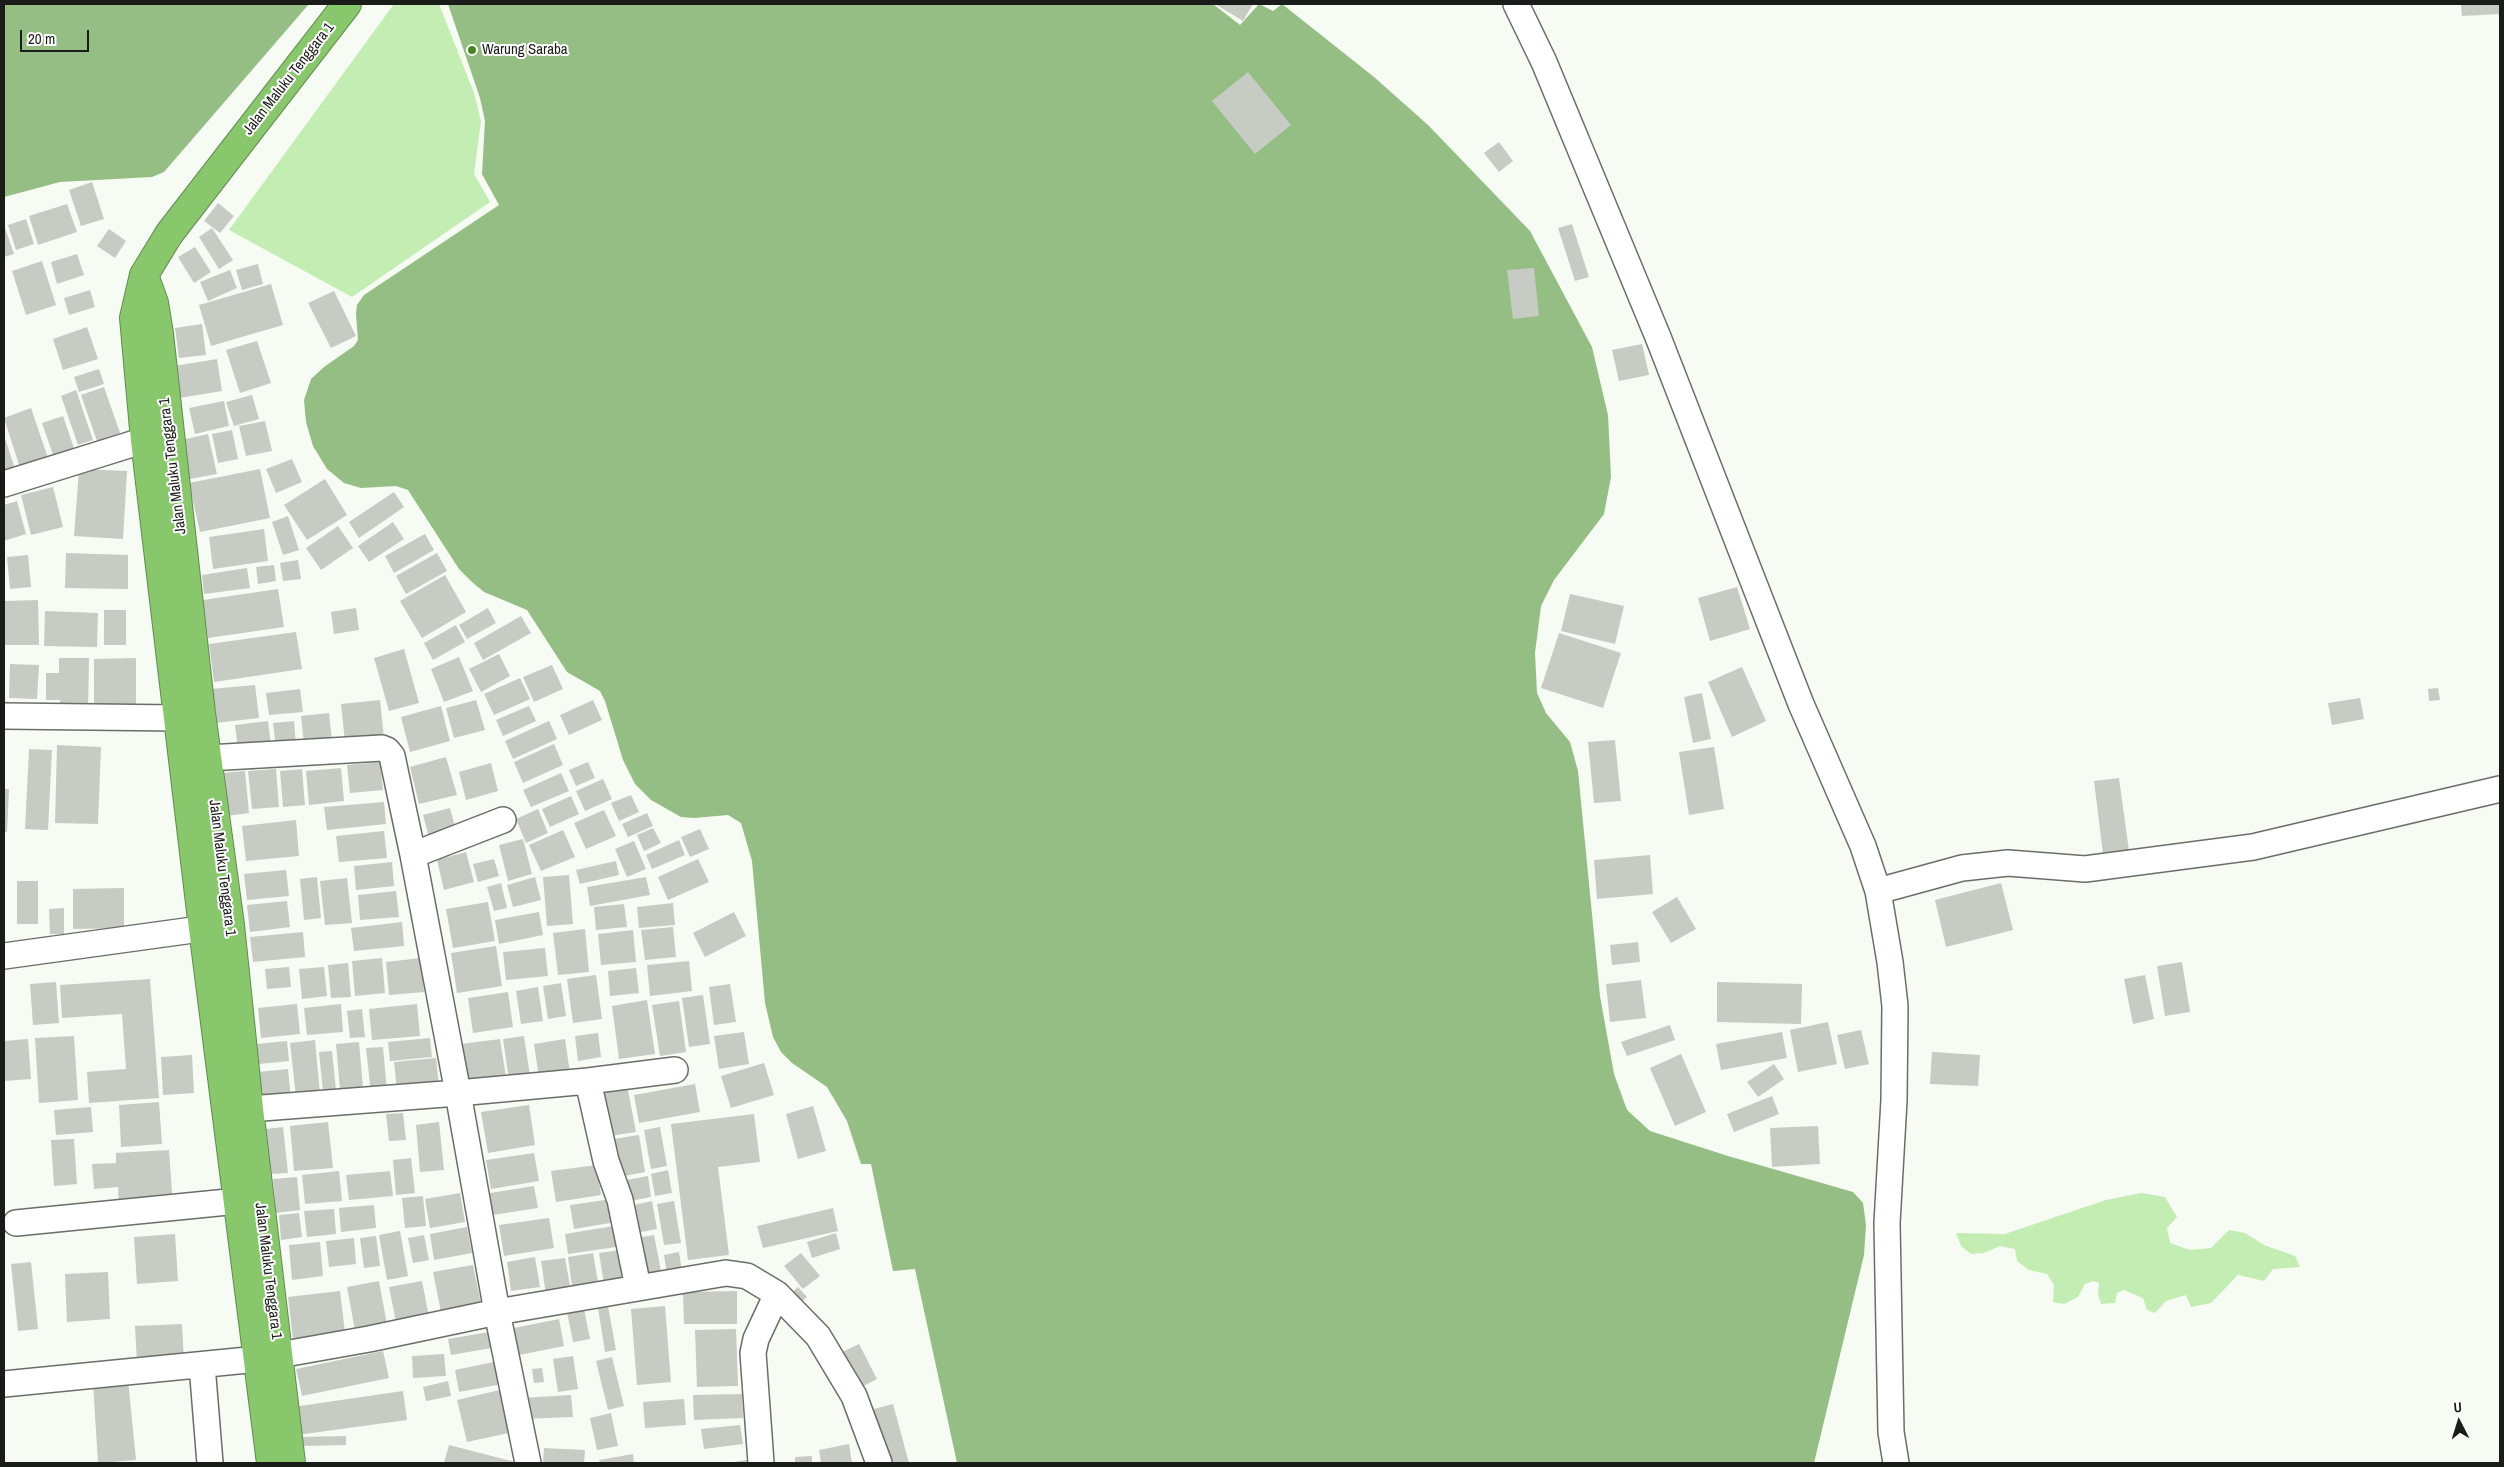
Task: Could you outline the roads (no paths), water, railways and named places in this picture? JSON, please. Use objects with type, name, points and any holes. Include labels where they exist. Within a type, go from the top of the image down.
[{"type":"highway","name":"Jalan Maluku Tenggara 1","points":[[291,1463],[268,1357],[238,1201],[203,928],[145,440],[134,338],[134,318],[144,276],[169,234],[347,4]]},
{"type":"highway","name":"Jalan Maluku Tenggara 1","points":[[144,276],[154,303],[158,326],[208,758],[230,925],[249,1109],[268,1357],[271,1463]]},
{"type":"street","points":[[1516,4],[1658,337],[1801,704],[1863,846],[1878,892],[1890,962],[1895,1006],[1894,1100],[1888,1214],[1888,1277],[1891,1432],[1896,1463]]},
{"type":"street","points":[[4,484],[145,440]]},
{"type":"street","points":[[4,716],[179,718]]},
{"type":"street","points":[[208,758],[382,748],[387,750],[392,756],[413,855],[497,1312],[528,1463]]},
{"type":"street","points":[[1878,892],[1962,868],[2008,863],[2085,869],[2126,866],[2254,847],[2500,789]]},
{"type":"street","points":[[413,855],[503,820]]},
{"type":"street","points":[[4,956],[230,925]]},
{"type":"street","points":[[249,1109],[458,1093],[588,1081],[675,1070]]},
{"type":"street","points":[[588,1081],[606,1161],[620,1200],[638,1287]]},
{"type":"street","points":[[16,1223],[238,1201]]},
{"type":"street","points":[[4,1384],[268,1357],[497,1312],[726,1273],[747,1276],[777,1294],[818,1336],[854,1396],[879,1463]]},
{"type":"street","points":[[761,1463],[753,1353],[756,1339],[777,1294]]},
{"type":"street","points":[[202,1365],[210,1463]]},
{"type":"place","name":"Warung Saraba","points":[[472,50]]}]
